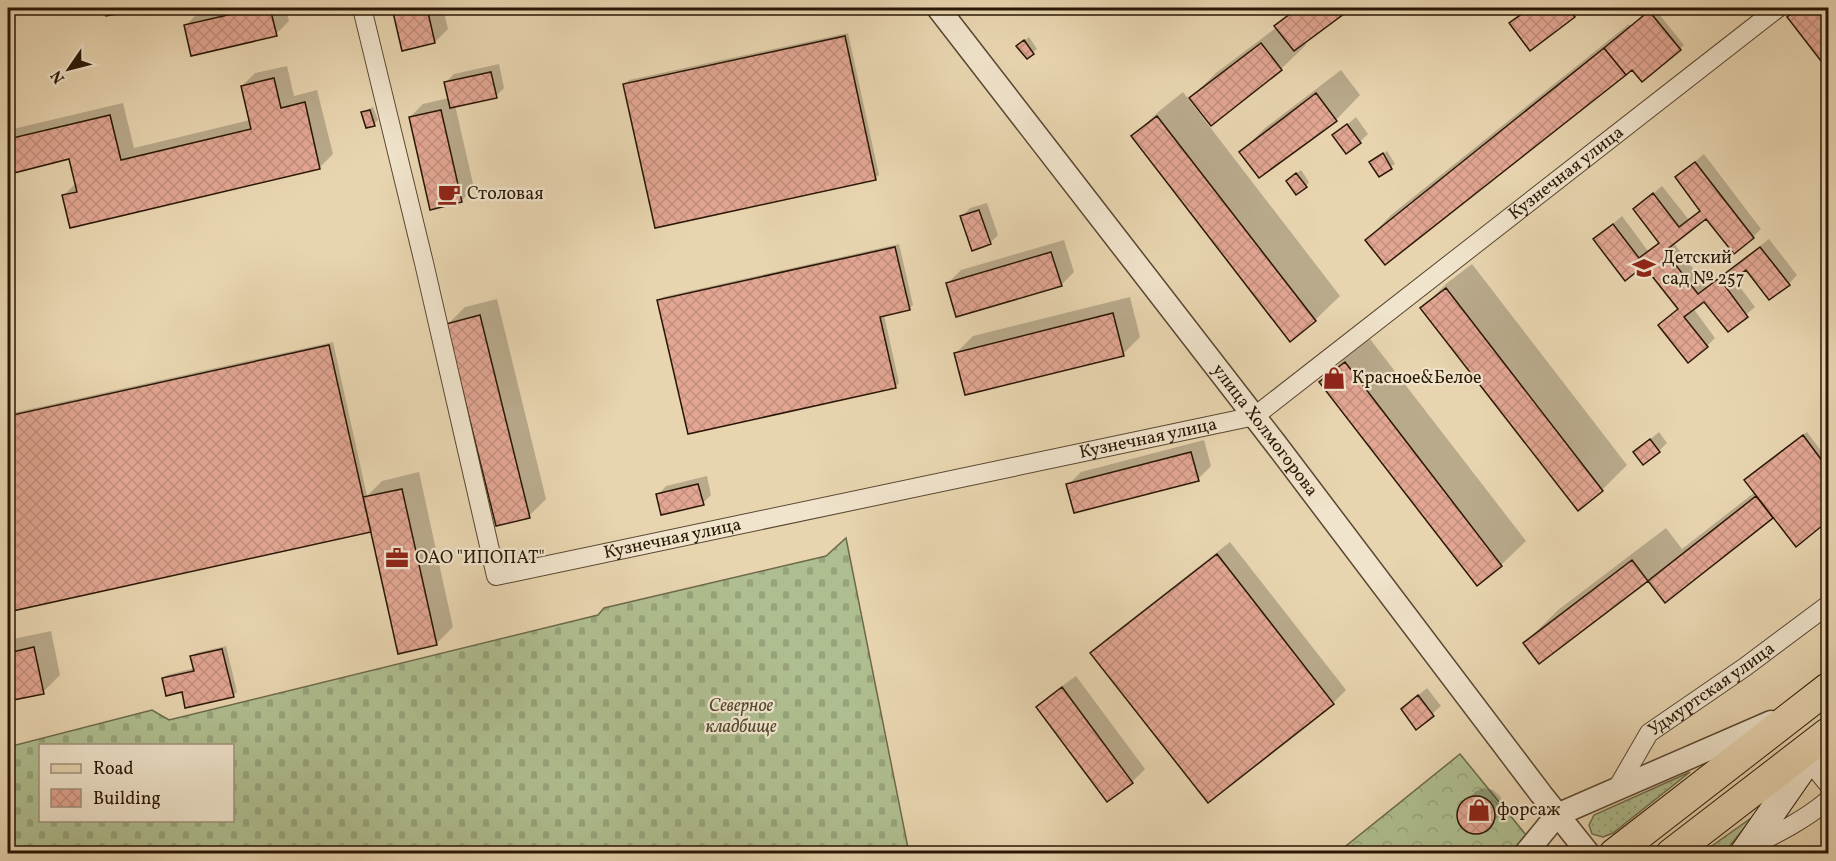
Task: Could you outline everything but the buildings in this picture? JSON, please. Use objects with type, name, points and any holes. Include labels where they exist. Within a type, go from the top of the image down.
[{"type":"main road","points":[[1614,854],[1828,688]]},
{"type":"main road","points":[[1745,850],[1826,735]]},
{"type":"main road","points":[[1671,854],[1826,735]]},
{"type":"street","name":"Кузнечная улица","points":[[362,8],[496,576],[1255,416],[1778,8]]},
{"type":"street","name":"улица Холмогорова","points":[[939,8],[1255,416],[1589,854]]},
{"type":"street","name":"Удмуртская улица","points":[[1616,790],[1649,733],[1745,667],[1828,605]]},
{"type":"street","points":[[1526,854],[1557,815],[1800,710]]},
{"type":"street","points":[[1826,735],[1818,772],[1828,784]]},
{"type":"street","points":[[1745,850],[1777,833],[1828,800]]},
{"type":"green space","name":"Северное кладбище","points":[[846,538],[909,853],[8,853],[8,747],[152,710],[169,720],[598,615],[604,608],[826,556]]},
{"type":"green space","points":[[1460,754],[1526,835],[1511,853],[1336,854]]},
{"type":"green space","points":[[1690,772],[1613,833],[1603,837],[1592,834],[1589,825],[1594,815]]},
{"type":"green space","points":[[1754,816],[1724,853],[1702,853]]},
{"type":"place","name":"Столовая","points":[[449,194]]},
{"type":"place","name":"Детский сад № 257","points":[[1644,268]]},
{"type":"place","name":"Красное&Белое","points":[[1334,378]]},
{"type":"place","name":"ОАО \"ИПОПАТ\"","points":[[397,558]]},
{"type":"place","name":"форсаж","points":[[1479,810]]}]
